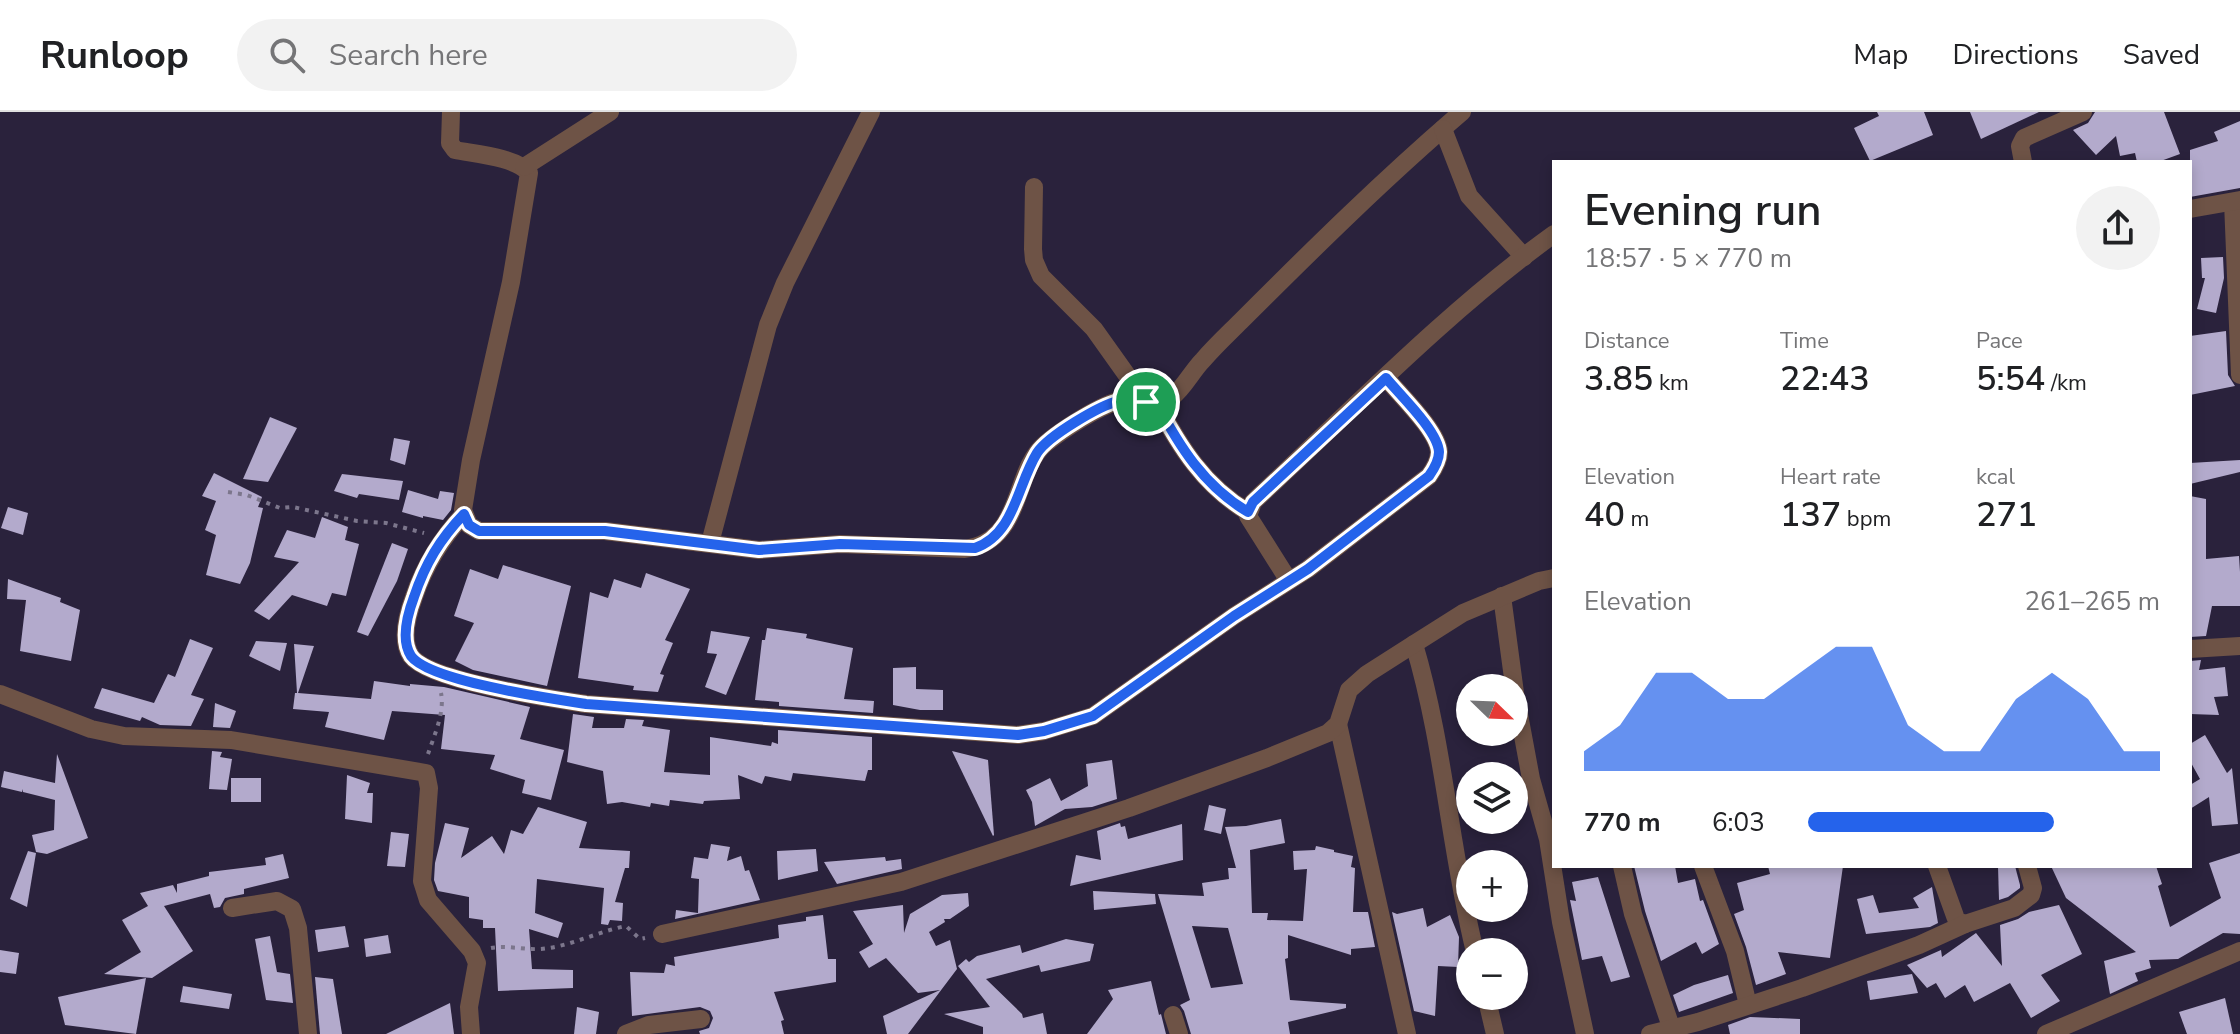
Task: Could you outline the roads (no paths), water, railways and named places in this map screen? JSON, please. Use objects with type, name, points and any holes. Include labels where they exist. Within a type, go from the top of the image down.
[{"type":"street","points":[[451,112],[450,143],[455,150],[524,167],[529,173],[511,282],[471,460],[464,514],[469,525],[479,531],[605,531],[759,550],[840,544],[975,548],[993,538],[1003,527],[1036,455],[1044,445],[1103,406],[1121,400],[1164,402],[1172,397],[1202,360],[1312,250],[1462,112]]},
{"type":"street","points":[[524,167],[610,112]]},
{"type":"street","points":[[710,543],[768,325],[785,283],[871,112]]},
{"type":"street","points":[[2023,160],[2020,149],[2024,138],[2083,112]]},
{"type":"street","points":[[1443,129],[1469,196],[1524,257]]},
{"type":"street","points":[[1034,187],[1033,249],[1041,276],[1094,329],[1151,402],[1199,472],[1217,491],[1248,512],[1289,581]]},
{"type":"street","points":[[2192,209],[2237,201],[2240,375]]},
{"type":"street","points":[[1248,512],[1253,502],[1454,314],[1552,236]]},
{"type":"street","points":[[464,514],[438,543],[419,580],[408,615],[406,637],[412,657],[451,676],[586,704],[1018,735],[1044,731],[1093,716],[1289,581],[1429,476],[1435,468],[1439,450],[1434,438],[1386,378]]},
{"type":"street","points":[[662,934],[901,882],[1129,808],[1267,758],[1328,733],[1338,724],[1349,690],[1367,674],[1463,613],[1552,579]]},
{"type":"street","points":[[1502,596],[1531,779],[1552,865]]},
{"type":"street","points":[[1414,644],[1428,695],[1472,938]]},
{"type":"street","points":[[2192,649],[2240,646]]},
{"type":"street","points":[[0,694],[65,720],[111,734],[156,739],[231,740],[423,771],[428,776],[429,788],[422,866],[425,892],[439,915],[472,951],[477,963],[469,1007],[471,1034]]},
{"type":"street","points":[[1338,724],[1407,1034]]},
{"type":"street","points":[[1553,868],[1585,1034]]},
{"type":"street","points":[[1623,868],[1638,929],[1671,1027]]},
{"type":"street","points":[[1704,868],[1735,951],[1748,1005]]},
{"type":"street","points":[[1938,868],[1957,921],[1965,924]]},
{"type":"street","points":[[1650,1034],[1698,1022],[1870,964],[1965,924],[2014,908],[2025,901],[2033,888],[2028,868]]},
{"type":"street","points":[[232,908],[277,901],[292,909],[298,928],[308,1034]]},
{"type":"street","points":[[2046,1034],[2240,951]]},
{"type":"street","points":[[1489,1010],[1495,1034]]},
{"type":"street","points":[[1173,1015],[1179,1034]]},
{"type":"street","points":[[626,1034],[649,1025],[701,1019]]}]
